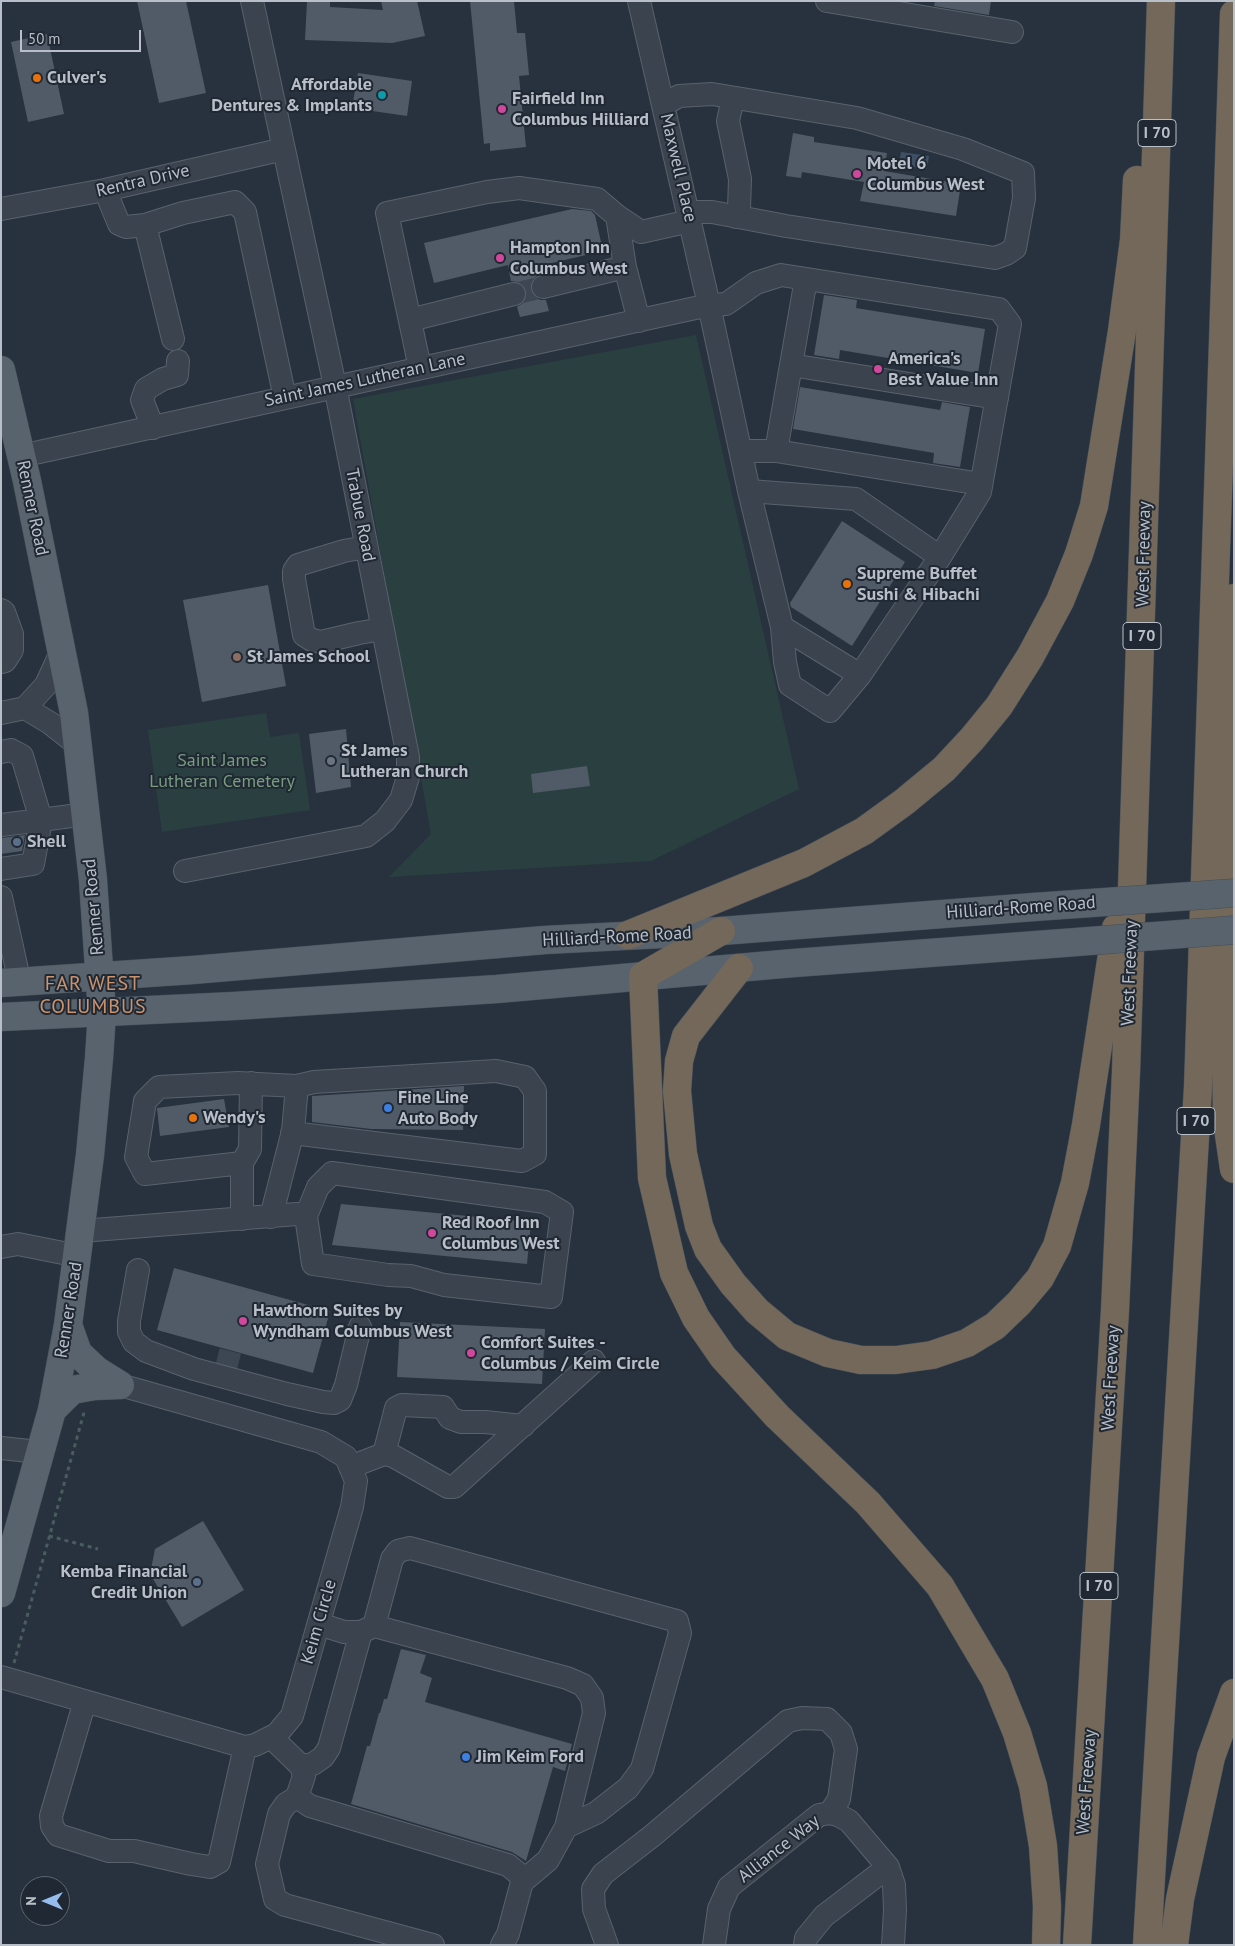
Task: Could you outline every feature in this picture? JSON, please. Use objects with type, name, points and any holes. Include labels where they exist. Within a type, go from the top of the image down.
[{"type":"highway","points":[[628,935],[804,863],[864,831],[904,802],[949,763],[972,739],[999,706],[1030,657],[1060,601],[1079,554],[1094,506],[1122,331],[1134,240],[1140,138],[1144,1]]},
{"type":"highway","name":"West Freeway","points":[[1077,1945],[1116,1292],[1126,1072],[1161,1]]},
{"type":"highway","name":"I 70","points":[[1147,1945],[1198,1087],[1223,296],[1234,14]]},
{"type":"highway","points":[[1223,296],[1234,359]]},
{"type":"highway","points":[[1234,598],[1226,1038],[1227,1121],[1234,1169]]},
{"type":"highway","points":[[739,968],[686,1036],[678,1061],[677,1091],[683,1154],[699,1226],[708,1249],[733,1284],[765,1317],[787,1336],[828,1353],[862,1360],[896,1360],[932,1355],[967,1343],[995,1326],[1019,1303],[1040,1278],[1057,1246],[1075,1183],[1086,1125],[1112,957],[1137,765]]},
{"type":"highway","points":[[721,931],[643,976],[652,1178],[674,1273],[696,1318],[723,1357],[777,1416],[868,1504],[940,1586],[995,1679],[1017,1732],[1033,1786],[1043,1846],[1047,1906],[1046,1945]]},
{"type":"highway","points":[[1174,1945],[1180,1899],[1211,1757],[1234,1693]]},
{"type":"main road","name":"Renner Road","points":[[1,370],[21,456],[74,713],[86,814],[102,1013],[94,1115],[68,1325],[52,1410],[1,1593]]},
{"type":"main road","name":"Hilliard-Rome Road","points":[[11,983],[545,940],[721,931],[1234,893]]},
{"type":"main road","points":[[1,1017],[102,1013],[497,989],[739,968],[1234,930]]},
{"type":"main road","points":[[68,1325],[78,1353],[96,1370],[120,1385]]},
{"type":"main road","points":[[52,1410],[72,1390],[94,1386],[120,1385]]},
{"type":"street","name":"Trabue Road","points":[[185,871],[366,836],[385,821],[401,800],[408,777],[408,757],[336,386],[252,1]]},
{"type":"street","name":"Maxwell Place","points":[[639,1],[709,305],[749,491],[782,627],[785,662],[790,685],[830,711],[860,675]]},
{"type":"street","points":[[827,1],[895,7],[1012,32]]},
{"type":"street","points":[[420,368],[387,213],[487,192],[519,188],[597,199],[616,216],[641,232],[712,212],[995,258],[1015,248],[1024,198],[1023,173],[963,149],[857,118],[712,94],[679,96],[663,105]]},
{"type":"street","points":[[733,98],[728,120],[740,179],[739,210],[736,216]]},
{"type":"street","name":"Rentra Drive","points":[[1,209],[104,190],[284,149]]},
{"type":"street","points":[[104,190],[118,224],[126,227],[145,225],[183,213],[236,202],[245,212],[285,398]]},
{"type":"street","points":[[616,216],[625,267],[639,321]]},
{"type":"street","points":[[145,225],[173,339]]},
{"type":"street","points":[[543,287],[625,267]]},
{"type":"street","name":"Saint James Lutheran Lane","points":[[21,456],[709,305],[726,304],[756,283],[781,275],[1000,309],[1010,324],[980,492],[940,557],[860,675]]},
{"type":"street","points":[[776,451],[806,279]]},
{"type":"street","points":[[410,320],[514,294]]},
{"type":"street","points":[[153,428],[142,400],[146,389],[163,379],[177,375],[178,361]]},
{"type":"street","points":[[791,365],[997,398]]},
{"type":"street","points":[[741,451],[776,451],[981,484]]},
{"type":"street","points":[[749,491],[856,500],[940,557]]},
{"type":"street","points":[[366,547],[344,551],[298,565],[294,571],[294,579],[304,636],[321,642],[383,629]]},
{"type":"street","points":[[1,610],[4,612],[12,634],[12,650],[3,661]]},
{"type":"street","points":[[782,627],[860,675]]},
{"type":"street","points":[[1,712],[25,708],[46,685],[62,650]]},
{"type":"street","points":[[25,708],[50,723],[78,745]]},
{"type":"street","points":[[1,752],[11,750],[22,756],[42,820],[33,864],[1,869]]},
{"type":"street","points":[[1,825],[86,814]]},
{"type":"street","points":[[1,897],[11,983]]},
{"type":"street","points":[[242,1163],[145,1174],[136,1157],[145,1101],[160,1087],[238,1083],[297,1086],[314,1082],[496,1071],[525,1077],[535,1091],[535,1154],[522,1161],[292,1133]]},
{"type":"street","points":[[242,1219],[242,1163],[250,1149],[251,1084]]},
{"type":"street","points":[[271,1216],[292,1133],[297,1086]]},
{"type":"street","points":[[332,1173],[545,1202],[562,1212],[551,1297],[444,1284],[411,1276],[388,1275],[313,1264],[306,1216],[318,1187],[332,1173]]},
{"type":"street","points":[[10,1246],[79,1243],[242,1219],[297,1214],[306,1216]]},
{"type":"street","points":[[138,1270],[129,1322],[129,1332],[134,1342],[146,1351],[194,1369],[287,1394],[322,1402],[334,1403],[340,1400],[346,1385],[360,1327]]},
{"type":"street","points":[[185,1404],[194,1369],[205,1362],[217,1359]]},
{"type":"street","points":[[120,1385],[321,1442],[346,1457],[350,1467],[384,1454],[393,1456],[448,1487],[454,1487],[594,1362]]},
{"type":"street","points":[[245,1366],[252,1373],[258,1386]]},
{"type":"street","points":[[277,1429],[287,1394]]},
{"type":"street","points":[[384,1454],[396,1408],[402,1405],[443,1407],[450,1418],[461,1422],[485,1422],[523,1426]]},
{"type":"street","points":[[1,1448],[39,1452]]},
{"type":"street","name":"Keim Circle","points":[[246,1747],[277,1734],[292,1716],[352,1507],[356,1481],[350,1467]]},
{"type":"street","points":[[301,1766],[313,1764],[329,1748],[392,1559],[398,1551],[410,1548],[677,1621],[680,1633],[642,1769],[628,1788],[596,1813],[566,1827]]},
{"type":"street","points":[[319,1624],[344,1632],[368,1629],[567,1678],[583,1685],[592,1698],[594,1713],[566,1827],[548,1860],[522,1882],[508,1934],[502,1945]]},
{"type":"street","points":[[7,1671],[85,1701],[246,1747],[219,1862],[210,1867],[134,1851],[109,1851],[58,1835],[52,1826],[52,1816],[85,1701]]},
{"type":"street","points":[[607,1945],[594,1909],[592,1889],[603,1874],[652,1836],[788,1721],[802,1718],[827,1720],[841,1733],[846,1749],[839,1799],[830,1813],[849,1821],[888,1867],[894,1885],[893,1945]]},
{"type":"street","points":[[271,1737],[301,1766],[304,1776],[297,1797],[286,1804],[279,1814],[267,1864],[275,1899],[284,1905],[433,1945]]},
{"type":"street","points":[[297,1797],[310,1806],[508,1865],[526,1879]]},
{"type":"street","name":"Alliance Way","points":[[714,1945],[719,1909],[729,1887],[819,1815],[830,1813]]},
{"type":"street","points":[[805,1945],[806,1938],[824,1916],[888,1867]]},
{"type":"path","points":[[7,1671],[49,1536],[86,1404]]},
{"type":"path","points":[[49,1536],[98,1549]]},
{"type":"green space","points":[[696,335],[799,789],[651,861],[389,877],[431,834],[353,399]]},
{"type":"green space","name":"Saint James Lutheran Cemetery","points":[[266,713],[270,737],[299,733],[310,810],[162,832],[148,730]]},
{"type":"water","points":[[901,152],[929,156],[927,169],[899,165]]},
{"type":"building","points":[[137,1],[186,1],[206,93],[159,103]]},
{"type":"building","points":[[307,1],[330,2],[330,7],[383,10],[381,1],[417,1],[425,36],[392,43],[305,40]]},
{"type":"building","name":"Fairfield Inn Columbus Hilliard","points":[[470,1],[514,1],[517,33],[525,33],[529,75],[519,76],[526,147],[490,151],[490,143],[484,144]]},
{"type":"building","points":[[935,1],[991,1],[989,15],[934,6]]},
{"type":"building","name":"Culver's","points":[[47,34],[64,114],[28,122],[11,42]]},
{"type":"building","name":"Affordable Dentures & Implants","points":[[358,73],[412,81],[407,116],[352,108]]},
{"type":"building","name":"Motel 6 Columbus West","points":[[793,133],[814,137],[814,142],[887,153],[884,171],[961,184],[956,216],[860,201],[864,182],[802,172],[801,178],[786,176]]},
{"type":"building","name":"Hampton Inn Columbus West","points":[[572,209],[591,211],[595,215],[603,251],[539,266],[540,274],[530,284],[530,290],[540,300],[546,300],[549,311],[520,317],[517,307],[523,303],[527,291],[523,285],[511,281],[508,265],[434,283],[424,243]]},
{"type":"building","points":[[824,295],[857,300],[856,308],[985,329],[978,373],[840,350],[839,359],[814,355]]},
{"type":"building","points":[[800,387],[940,410],[942,402],[970,407],[960,467],[933,463],[934,453],[793,429]]},
{"type":"building","name":"Supreme Buffet Sushi & Hibachi","points":[[842,521],[905,562],[852,646],[791,607],[790,603]]},
{"type":"building","name":"St James School","points":[[268,585],[286,686],[202,702],[183,600]]},
{"type":"building","name":"St James Lutheran Church","points":[[346,729],[351,787],[316,793],[309,734]]},
{"type":"building","points":[[587,766],[590,786],[533,793],[531,774]]},
{"type":"building","points":[[25,835],[22,851],[1,854],[1,838]]},
{"type":"building","name":"Fine Line Auto Body","points":[[464,1086],[463,1130],[371,1129],[312,1122],[312,1096]]},
{"type":"building","name":"Wendy's","points":[[224,1099],[229,1127],[160,1136],[157,1108]]},
{"type":"building","name":"Red Roof Inn Columbus West","points":[[341,1204],[531,1222],[527,1264],[332,1245]]},
{"type":"building","name":"Hawthorn Suites by Wyndham Columbus West","points":[[174,1268],[330,1311],[313,1373],[157,1330]]},
{"type":"building","name":"Comfort Suites - Columbus / Keim Circle","points":[[400,1322],[545,1329],[542,1384],[397,1377]]},
{"type":"building","name":"Kemba Financial Credit Union","points":[[203,1521],[244,1590],[182,1627],[150,1574],[155,1549]]},
{"type":"building","name":"Jim Keim Ford","points":[[401,1649],[426,1655],[420,1673],[432,1678],[425,1702],[572,1744],[565,1771],[553,1767],[526,1861],[512,1852],[351,1804],[367,1746],[370,1746],[384,1699],[387,1699]]},
{"type":"tunnel","points":[[514,294],[543,287]]},
{"type":"tunnel","points":[[217,1359],[245,1366]]},
{"type":"place","name":"Culver's","points":[[37,78]]},
{"type":"place","name":"Affordable Dentures & Implants","points":[[382,95]]},
{"type":"place","name":"Fairfield Inn Columbus Hilliard","points":[[502,109]]},
{"type":"place","name":"Motel 6 Columbus West","points":[[857,174]]},
{"type":"place","name":"Hampton Inn Columbus West","points":[[500,258]]},
{"type":"place","name":"America's Best Value Inn","points":[[878,369]]},
{"type":"place","name":"Supreme Buffet Sushi & Hibachi","points":[[847,584]]},
{"type":"place","name":"St James School","points":[[237,657]]},
{"type":"place","name":"St James Lutheran Church","points":[[331,761]]},
{"type":"place","name":"Shell","points":[[17,842]]},
{"type":"place","name":"Fine Line Auto Body","points":[[388,1108]]},
{"type":"place","name":"Wendy's","points":[[193,1118]]},
{"type":"place","name":"Red Roof Inn Columbus West","points":[[432,1233]]},
{"type":"place","name":"Hawthorn Suites by Wyndham Columbus West","points":[[243,1321]]},
{"type":"place","name":"Comfort Suites - Columbus / Keim Circle","points":[[471,1353]]},
{"type":"place","name":"Kemba Financial Credit Union","points":[[197,1582]]},
{"type":"place","name":"Jim Keim Ford","points":[[466,1757]]},
{"type":"district","name":"FAR WEST COLUMBUS","points":[[93,996]]}]
